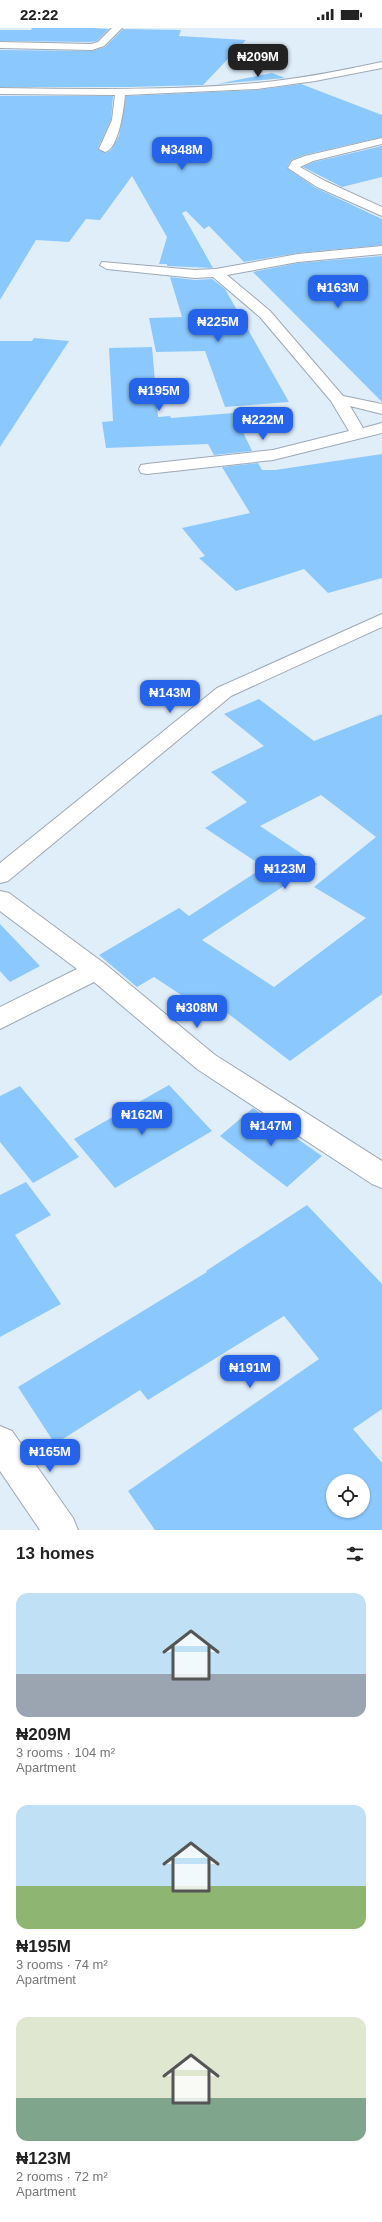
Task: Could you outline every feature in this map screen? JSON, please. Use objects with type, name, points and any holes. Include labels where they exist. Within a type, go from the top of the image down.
[{"type":"street","points":[[0,45],[92,47],[101,44],[117,28]]},
{"type":"street","points":[[0,91],[185,91],[294,82],[382,65]]},
{"type":"street","points":[[105,149],[117,120],[120,92]]},
{"type":"street","points":[[382,141],[309,158],[296,163],[294,168],[328,188],[382,212]]},
{"type":"street","points":[[107,265],[178,273],[216,273],[298,258],[382,250]]},
{"type":"street","points":[[216,273],[265,314],[338,399],[358,434]]},
{"type":"street","points":[[338,399],[382,409]]},
{"type":"street","points":[[147,469],[273,455],[382,428]]},
{"type":"street","points":[[0,875],[224,692],[382,620]]},
{"type":"street","points":[[0,899],[96,970],[206,1062],[382,1176]]},
{"type":"street","points":[[0,1019],[96,970]]},
{"type":"street","points":[[0,1442],[61,1530]]},
{"type":"building","points":[[32,28],[109,29],[97,41],[91,42],[0,41],[0,30],[31,30]]},
{"type":"building","points":[[123,29],[181,30],[179,36],[246,40],[203,85],[129,87],[0,87],[0,50],[92,51],[105,47]]},
{"type":"building","points":[[272,73],[285,78],[217,84]]},
{"type":"building","points":[[301,84],[382,115],[382,137],[304,155],[291,160],[287,168],[316,188],[382,219],[382,245],[298,253],[244,262],[209,226],[204,229],[186,211],[182,213],[213,268],[167,266],[167,264],[159,264],[167,237],[132,176],[100,220],[86,219],[69,242],[36,240],[0,300],[0,96],[113,96],[111,120],[98,148],[106,153],[111,150],[119,136],[126,96],[257,90]]},
{"type":"building","points":[[382,146],[382,177],[342,187],[303,167],[314,162]]},
{"type":"building","points":[[382,256],[382,402],[253,272],[298,263]]},
{"type":"building","points":[[170,277],[195,280],[212,279],[225,289],[289,402],[225,407],[205,351],[156,352],[149,318],[182,317]]},
{"type":"building","points":[[34,338],[69,341],[0,447],[0,341],[32,341]]},
{"type":"building","points":[[152,347],[158,417],[170,416],[171,418],[234,413],[252,451],[214,455],[208,444],[106,448],[102,422],[113,421],[109,348]]},
{"type":"building","points":[[382,454],[382,578],[328,593],[304,569],[236,591],[199,558],[205,556],[182,528],[250,513],[222,467],[258,463],[262,470],[275,470]]},
{"type":"building","points":[[259,699],[314,741],[382,714],[382,994],[290,1061],[222,1009],[213,1016],[154,977],[137,987],[99,955],[179,908],[189,916],[264,867],[205,828],[247,802],[211,772],[264,746],[224,714]],"holes":[[[321,795],[376,837],[314,887],[366,918],[274,987],[202,940],[317,864],[260,826]]]},
{"type":"building","points":[[0,924],[40,966],[10,982],[0,971]]},
{"type":"building","points":[[169,1085],[212,1131],[115,1188],[74,1139]]},
{"type":"building","points":[[20,1086],[79,1157],[33,1183],[0,1142],[0,1096]]},
{"type":"building","points":[[253,1108],[322,1156],[287,1187],[220,1136]]},
{"type":"building","points":[[26,1182],[51,1215],[15,1235],[61,1304],[0,1337],[0,1195]]},
{"type":"building","points":[[307,1205],[382,1284],[382,1409],[353,1429],[382,1463],[382,1530],[155,1530],[128,1491],[319,1359],[284,1316],[148,1400],[140,1390],[55,1444],[18,1387],[207,1272],[206,1271]]}]
